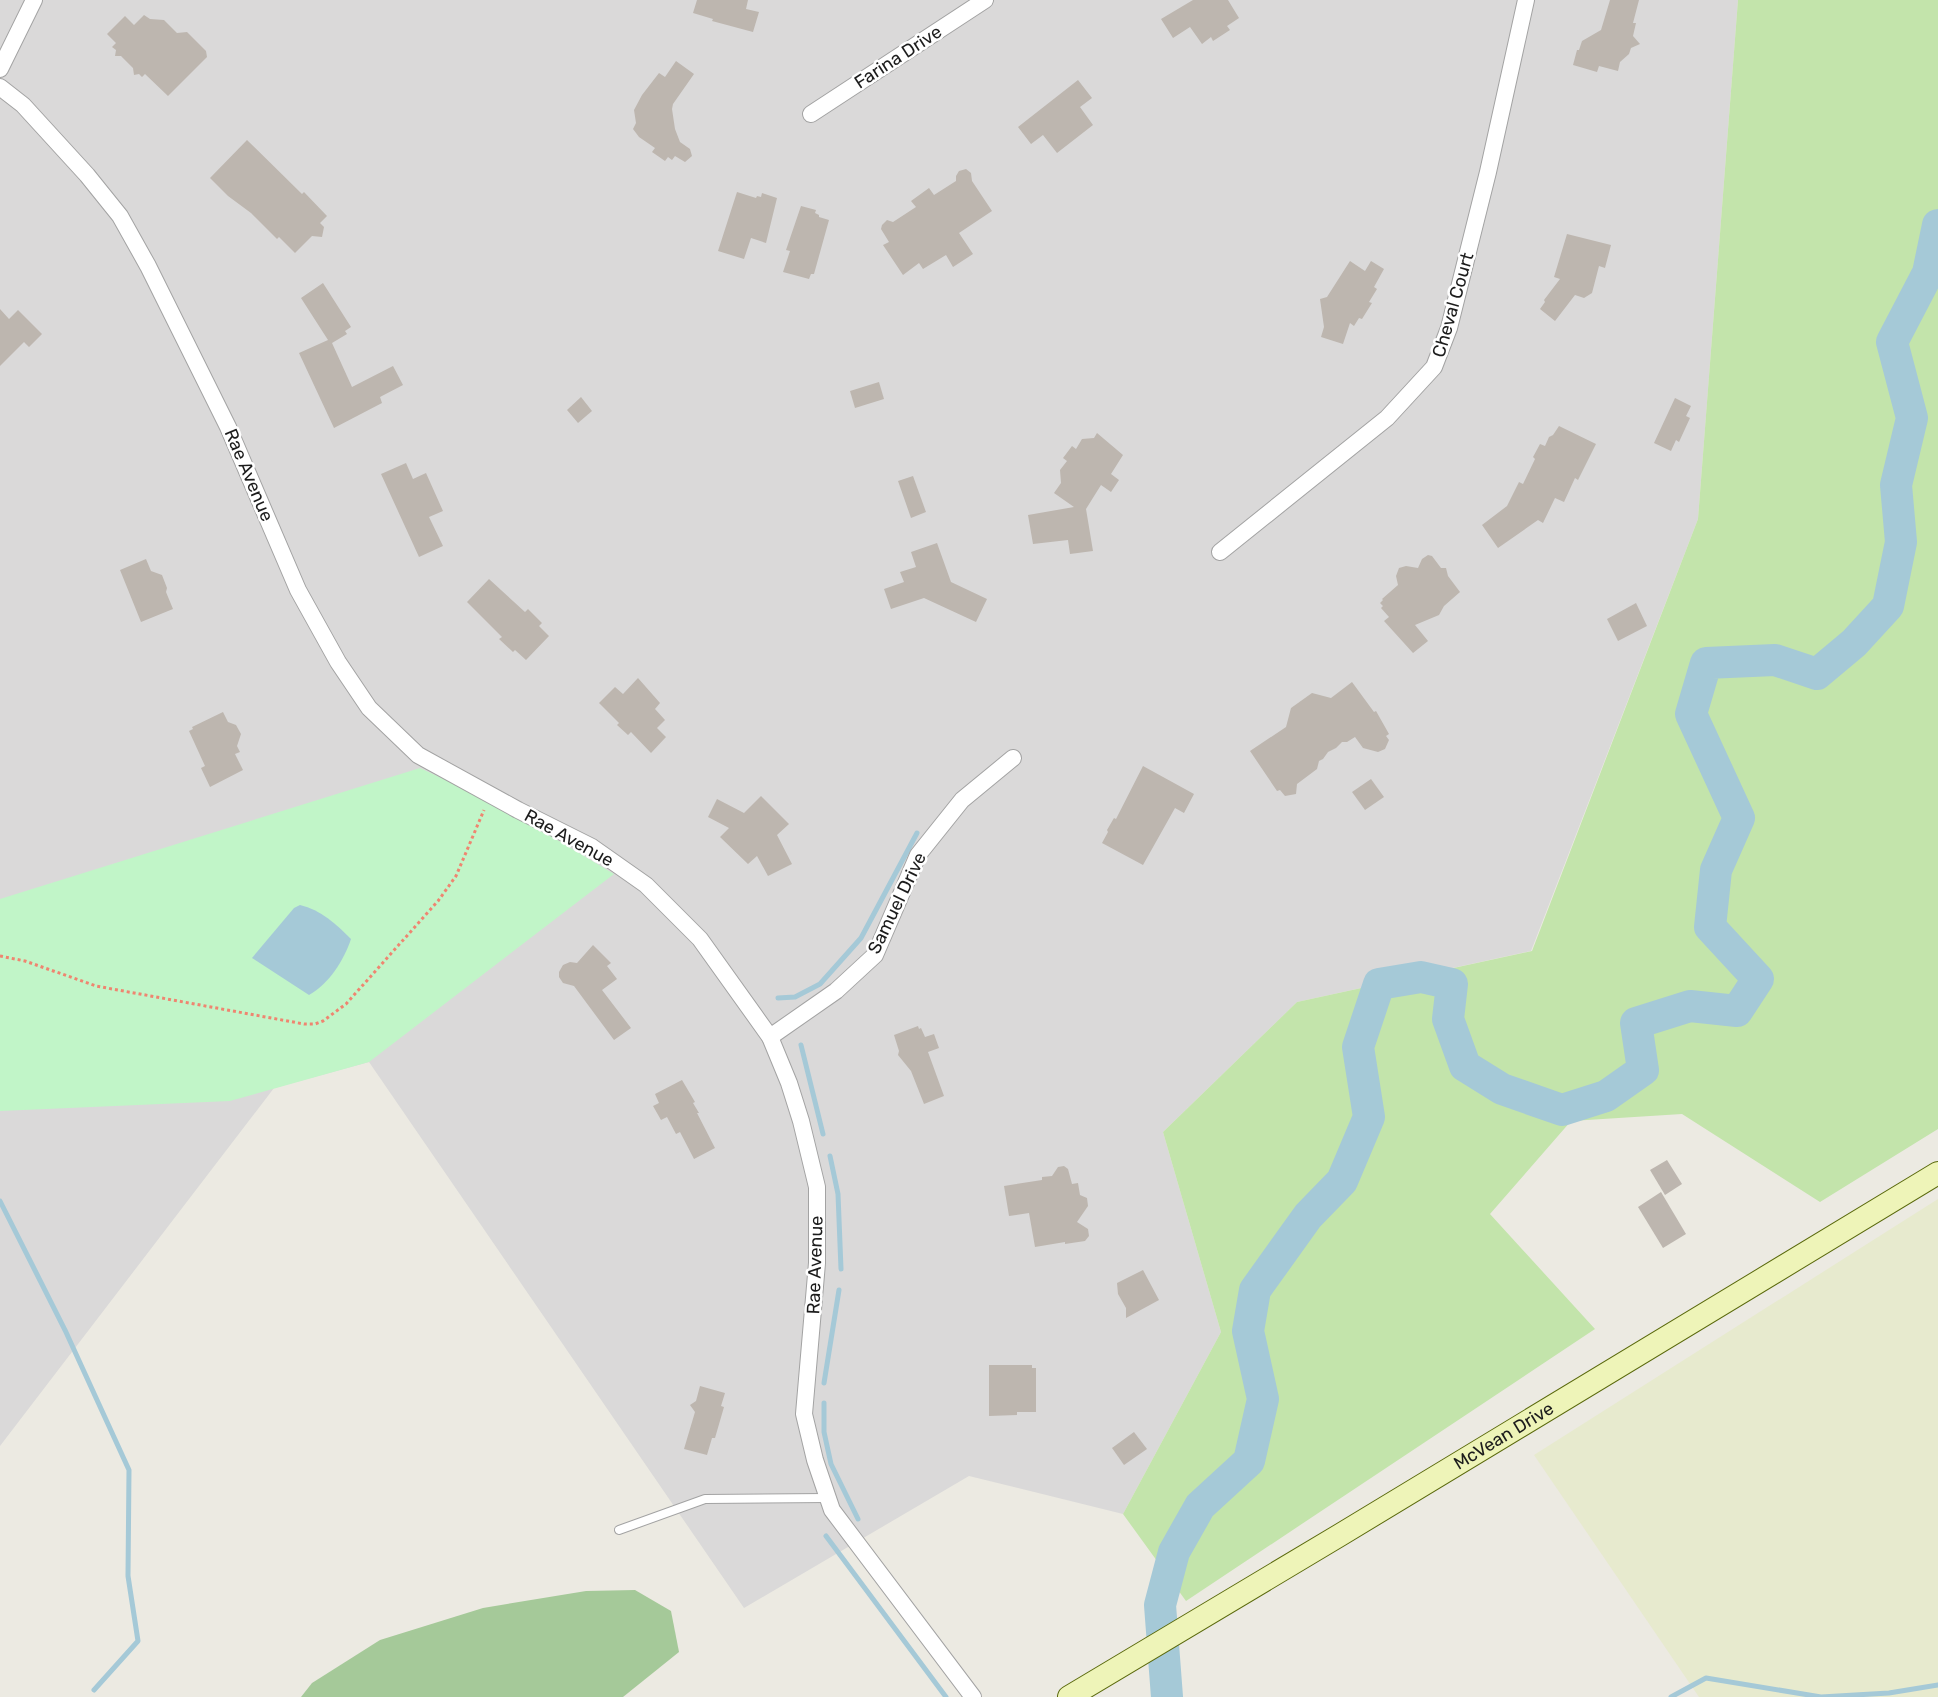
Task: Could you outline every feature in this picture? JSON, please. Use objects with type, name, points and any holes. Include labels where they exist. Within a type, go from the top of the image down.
[{"type":"main road","name":"McVean Drive","points":[[1069,1697],[1938,1173]]},
{"type":"street","points":[[0,69],[34,0]]},
{"type":"street","name":"Farina Drive","points":[[811,114],[985,0]]},
{"type":"street","name":"Cheval Court","points":[[1220,552],[1387,418],[1434,367],[1455,306],[1488,172],[1526,0]]},
{"type":"street","name":"Rae Avenue","points":[[0,87],[31,114],[87,175],[120,216],[148,266],[228,427],[298,590],[338,662],[369,708],[418,755],[592,847],[646,885],[700,939],[770,1037],[798,1111],[817,1187],[818,1263],[804,1414],[815,1460],[832,1510],[973,1697]]},
{"type":"street","name":"Samuel Drive","points":[[770,1037],[836,991],[874,955],[918,855],[962,800],[1013,758]]},
{"type":"lane","points":[[619,1530],[705,1499],[828,1498]]},
{"type":"path","points":[[0,956],[25,961],[96,986],[304,1024],[315,1024],[323,1021],[346,1004],[438,901],[456,876],[490,795]]},
{"type":"shaded area","points":[[0,0],[1738,0],[1698,519],[1531,951],[1297,1002],[1163,1132],[1221,1332],[1123,1514],[969,1476],[744,1608],[369,1062],[274,1088],[0,1446]]},
{"type":"green space","points":[[1738,0],[1938,0],[1938,1129],[1820,1202],[1682,1114],[1571,1121],[1490,1214],[1595,1329],[1186,1601],[1123,1514],[1221,1332],[1163,1132],[1297,1002],[1532,951],[1698,519]]},
{"type":"green space","points":[[420,768],[499,805],[614,874],[369,1062],[230,1101],[0,1111],[0,899]]},
{"type":"green space","points":[[1938,1199],[1938,1697],[1699,1697],[1534,1455]]},
{"type":"green space","points":[[635,1590],[671,1611],[679,1652],[623,1697],[301,1697],[312,1683],[380,1640],[483,1608],[586,1591]]},
{"type":"water","points":[[300,905],[321,914],[351,939],[335,971],[323,985],[309,995],[252,958],[294,908]]},
{"type":"building","points":[[697,0],[748,0],[746,9],[759,12],[753,32],[712,21],[713,19],[693,13]]},
{"type":"building","points":[[1193,0],[1228,0],[1239,18],[1227,26],[1230,30],[1213,41],[1211,37],[1202,44],[1190,27],[1173,38],[1161,19]]},
{"type":"building","points":[[1610,0],[1639,0],[1633,23],[1636,23],[1633,36],[1640,44],[1631,48],[1629,54],[1620,62],[1618,71],[1599,66],[1597,72],[1573,65],[1582,41],[1601,30]]},
{"type":"building","points":[[144,15],[150,19],[164,20],[177,33],[187,32],[206,51],[207,57],[168,96],[145,74],[142,77],[139,74],[134,75],[133,68],[121,56],[115,56],[116,50],[112,47],[116,43],[107,34],[125,16],[134,25]]},
{"type":"building","points":[[676,61],[694,74],[673,104],[672,109],[680,142],[690,149],[692,156],[685,162],[675,156],[672,160],[668,157],[665,161],[652,152],[655,148],[639,137],[633,129],[636,123],[634,110],[642,95],[659,73],[665,77]]},
{"type":"building","points":[[1078,80],[1092,98],[1080,107],[1093,125],[1057,153],[1043,135],[1031,144],[1018,127]]},
{"type":"building","points":[[247,140],[327,216],[320,223],[324,227],[322,237],[312,236],[295,253],[210,178]]},
{"type":"building","points":[[966,169],[971,173],[972,181],[992,211],[959,233],[973,254],[953,267],[946,255],[923,269],[919,263],[903,275],[883,245],[889,242],[881,229],[882,225],[887,220],[893,222],[916,207],[911,201],[929,188],[934,195],[956,181],[959,171]]},
{"type":"building","points":[[737,192],[756,198],[761,197],[762,193],[777,198],[766,243],[751,238],[744,259],[718,251]]},
{"type":"building","points":[[801,206],[816,210],[815,213],[819,217],[829,220],[814,274],[811,274],[809,279],[783,272],[790,251],[786,250]]},
{"type":"building","points":[[1567,234],[1611,245],[1605,268],[1599,266],[1592,293],[1584,298],[1575,295],[1555,321],[1540,309],[1560,279],[1554,277]]},
{"type":"building","points":[[1350,261],[1365,271],[1371,261],[1384,269],[1374,287],[1377,289],[1369,302],[1372,303],[1362,319],[1359,318],[1354,326],[1350,323],[1343,344],[1321,337],[1324,327],[1320,299],[1327,297]]},
{"type":"building","points":[[323,283],[351,327],[345,331],[347,334],[332,343],[352,387],[393,366],[403,385],[380,397],[382,403],[334,428],[299,353],[328,340],[301,298]]},
{"type":"building","points":[[0,309],[9,319],[18,310],[42,334],[29,347],[24,342],[0,366]]},
{"type":"building","points":[[879,382],[884,399],[855,408],[850,391]]},
{"type":"building","points":[[581,397],[592,411],[578,423],[567,410]]},
{"type":"building","points":[[1675,398],[1691,406],[1686,416],[1690,418],[1679,442],[1676,440],[1671,451],[1654,443]]},
{"type":"building","points":[[1559,426],[1596,444],[1578,480],[1575,478],[1564,502],[1555,498],[1543,523],[1538,520],[1498,548],[1482,525],[1507,506],[1519,482],[1523,484],[1540,444],[1545,446],[1549,437]]},
{"type":"building","points":[[1097,433],[1123,455],[1111,474],[1119,480],[1111,492],[1101,485],[1086,509],[1093,551],[1070,554],[1068,540],[1033,544],[1028,515],[1074,507],[1054,493],[1061,483],[1060,470],[1067,461],[1063,458],[1072,446],[1076,449],[1082,439],[1094,438]]},
{"type":"building","points":[[406,463],[413,479],[426,473],[443,511],[429,517],[443,546],[419,557],[381,474]]},
{"type":"building","points":[[913,476],[926,512],[911,518],[898,481]]},
{"type":"building","points":[[937,543],[951,582],[987,599],[976,622],[924,598],[891,609],[884,589],[904,582],[900,572],[916,567],[911,552]]},
{"type":"building","points":[[1428,555],[1432,556],[1441,568],[1446,568],[1448,576],[1460,592],[1444,606],[1439,615],[1415,625],[1428,641],[1413,653],[1384,621],[1389,617],[1381,608],[1383,606],[1380,603],[1398,585],[1396,576],[1399,568],[1406,566],[1418,568],[1422,559]]},
{"type":"building","points":[[146,559],[151,571],[162,575],[173,609],[141,622],[120,570]]},
{"type":"building","points":[[489,579],[525,612],[528,609],[542,623],[539,626],[549,636],[526,660],[499,639],[502,637],[467,602]]},
{"type":"building","points":[[1636,603],[1647,626],[1618,641],[1607,619]]},
{"type":"building","points":[[638,678],[660,703],[655,709],[665,720],[657,728],[666,737],[651,753],[631,732],[628,735],[617,725],[619,723],[599,703],[615,687],[623,694]]},
{"type":"building","points":[[1352,682],[1374,712],[1376,711],[1389,734],[1386,736],[1389,740],[1385,749],[1378,752],[1363,748],[1355,737],[1342,742],[1319,761],[1317,769],[1297,784],[1296,794],[1285,796],[1280,790],[1277,791],[1250,751],[1286,727],[1291,708],[1312,693],[1331,698]]},
{"type":"building","points":[[223,712],[228,722],[236,725],[241,734],[237,746],[240,752],[235,754],[243,770],[210,787],[201,768],[205,766],[189,731],[193,729],[192,727]]},
{"type":"building","points":[[1143,766],[1194,794],[1184,813],[1175,808],[1143,865],[1102,843]]},
{"type":"building","points":[[1371,779],[1384,797],[1365,810],[1352,792]]},
{"type":"building","points":[[761,796],[789,824],[777,835],[792,864],[768,876],[757,856],[748,864],[720,837],[729,828],[708,817],[717,799],[744,813]]},
{"type":"building","points":[[593,945],[611,963],[607,966],[617,979],[602,990],[631,1028],[614,1040],[574,986],[563,983],[559,977],[563,965],[570,962],[577,963]]},
{"type":"building","points":[[918,1026],[925,1037],[934,1034],[939,1048],[928,1052],[944,1096],[924,1104],[911,1071],[898,1055],[894,1035]]},
{"type":"building","points":[[682,1080],[695,1102],[693,1103],[699,1113],[697,1113],[715,1148],[694,1159],[680,1132],[676,1134],[667,1117],[661,1120],[653,1106],[659,1103],[655,1094]]},
{"type":"building","points":[[1667,1160],[1682,1184],[1665,1195],[1650,1170]]},
{"type":"building","points":[[1064,1166],[1068,1169],[1072,1184],[1078,1183],[1080,1195],[1087,1198],[1088,1206],[1077,1222],[1088,1229],[1089,1236],[1085,1241],[1035,1247],[1029,1213],[1009,1216],[1004,1186],[1042,1180],[1042,1177],[1052,1176],[1058,1167]]},
{"type":"building","points":[[1661,1192],[1686,1234],[1663,1248],[1638,1207]]},
{"type":"building","points":[[1143,1270],[1159,1300],[1126,1318],[1126,1308],[1118,1294],[1117,1283]]},
{"type":"building","points":[[989,1365],[1032,1365],[1032,1368],[1036,1368],[1036,1412],[989,1416]]},
{"type":"building","points":[[700,1386],[725,1393],[721,1406],[724,1407],[715,1438],[712,1438],[707,1455],[684,1449],[695,1412],[690,1405],[696,1401]]},
{"type":"building","points":[[1134,1432],[1147,1449],[1124,1465],[1112,1448]]},
{"type":"waterway","points":[[1167,1697],[1160,1605],[1174,1552],[1200,1506],[1249,1461],[1263,1399],[1248,1331],[1255,1290],[1308,1216],[1342,1181],[1369,1117],[1358,1047],[1379,984],[1421,977],[1452,984],[1448,1019],[1465,1066],[1502,1089],[1562,1110],[1606,1096],[1643,1070],[1636,1023],[1690,1006],[1737,1011],[1758,979],[1710,927],[1716,870],[1739,818],[1691,714],[1706,663],[1775,660],[1817,674],[1854,643],[1888,606],[1901,542],[1896,485],[1912,418],[1892,342],[1928,273],[1938,225]]},
{"type":"waterway","points":[[778,998],[795,997],[820,984],[861,938],[917,833]]},
{"type":"waterway","points":[[801,1045],[823,1134]]},
{"type":"waterway","points":[[830,1156],[838,1194],[841,1269]]},
{"type":"waterway","points":[[0,1201],[65,1330],[129,1470],[128,1576],[138,1641],[94,1690]]},
{"type":"waterway","points":[[824,1383],[839,1290]]},
{"type":"waterway","points":[[824,1403],[824,1432],[831,1464],[858,1519]]},
{"type":"waterway","points":[[826,1536],[946,1697]]},
{"type":"waterway","points":[[1671,1697],[1706,1678],[1821,1697],[1889,1693],[1938,1685]]}]
